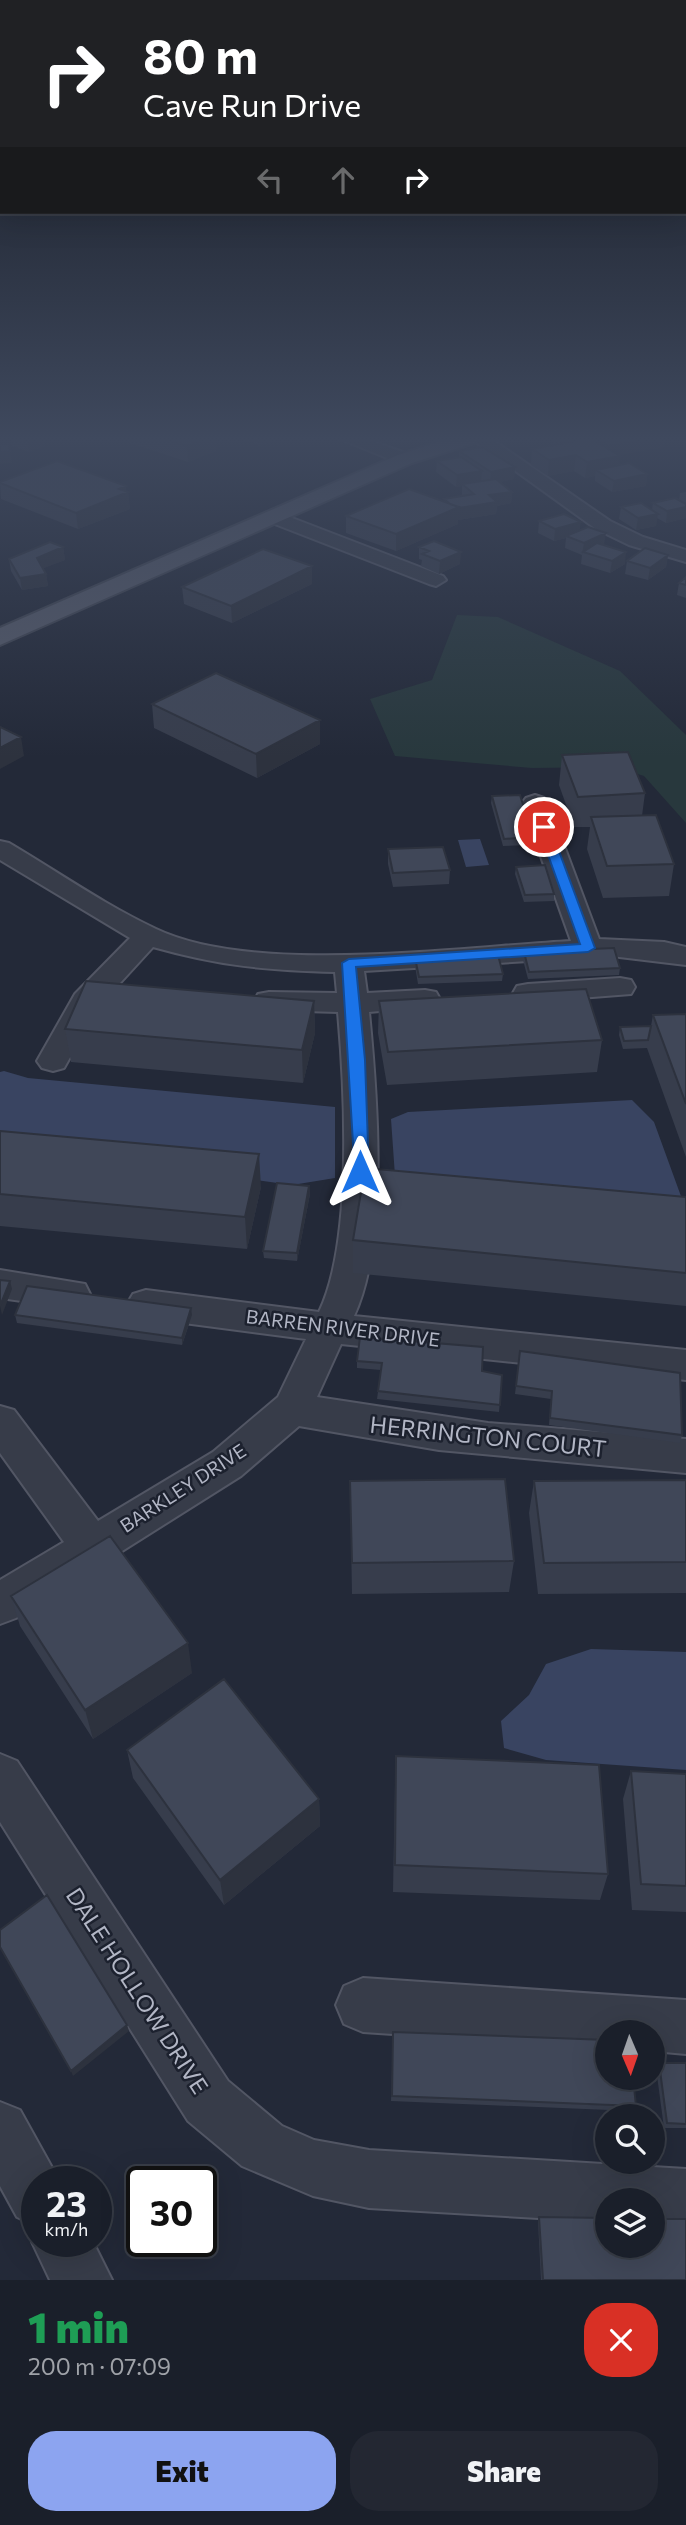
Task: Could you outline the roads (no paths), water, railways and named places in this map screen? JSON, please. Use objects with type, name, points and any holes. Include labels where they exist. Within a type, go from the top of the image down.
[{"type":"main road","points":[[0,636],[211,544]]},
{"type":"street","points":[[344,544],[436,580]]},
{"type":"street","points":[[650,545],[686,555]]},
{"type":"street","points":[[535,803],[588,948]]},
{"type":"street","points":[[0,849],[147,936],[207,953],[257,961],[349,963],[588,948],[643,948],[686,956]]},
{"type":"street","points":[[53,1061],[86,1001],[147,936]]},
{"type":"street","name":"BARKLEY DRIVE","points":[[0,1604],[226,1464],[292,1408],[347,1292],[360,1194],[360,1114],[349,963]]},
{"type":"street","points":[[499,994],[620,987]]},
{"type":"street","points":[[242,1000],[353,1003],[459,997]]},
{"type":"street","name":"BARREN RIVER DRIVE","points":[[0,1284],[330,1328],[686,1366]]},
{"type":"street","name":"HERRINGTON COURT","points":[[292,1408],[362,1424],[588,1449],[686,1456]]},
{"type":"street","points":[[0,1422],[92,1547]]},
{"type":"street","name":"DALE HOLLOW DRIVE","points":[[0,1778],[208,2101],[262,2146],[313,2168],[369,2179],[686,2198]]},
{"type":"street","points":[[363,2004],[686,2027]]},
{"type":"street","points":[[0,2130],[21,2168]]},
{"type":"street","points":[[69,2257],[82,2280]]},
{"type":"water","points":[[480,839],[489,865],[466,867],[458,840]]},
{"type":"water","points":[[0,1072],[28,1078],[335,1107],[335,1178],[292,1185],[0,1144]]},
{"type":"water","points":[[632,1100],[654,1122],[686,1210],[395,1176],[391,1119],[408,1112]]},
{"type":"water","points":[[591,1649],[686,1652],[686,1770],[546,1760],[504,1748],[501,1721],[529,1695],[546,1664]]}]
